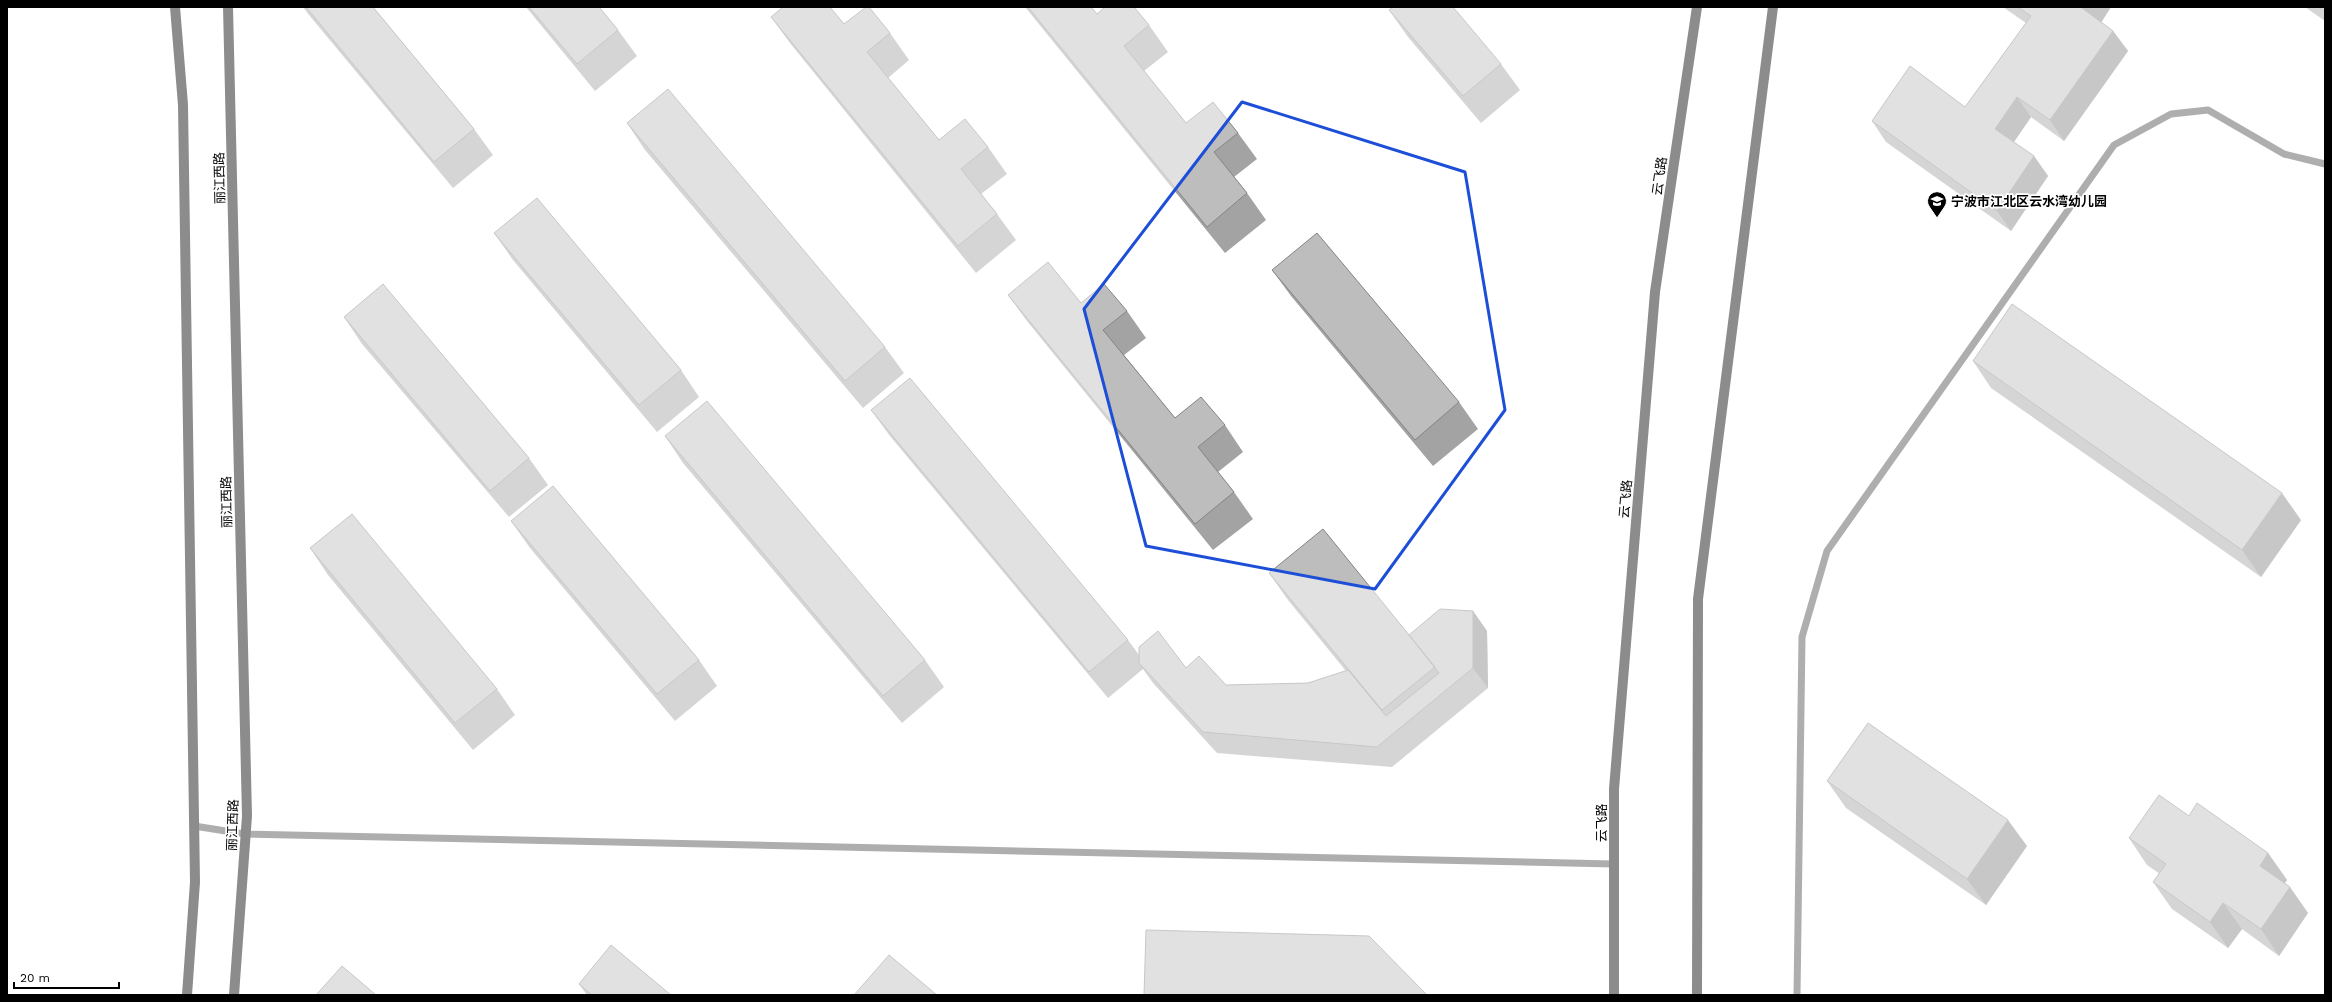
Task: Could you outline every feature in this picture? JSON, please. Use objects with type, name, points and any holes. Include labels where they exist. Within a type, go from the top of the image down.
[{"type":"main road","points":[[175,7],[184,105],[195,882],[187,995]]},
{"type":"main road","name":"丽江西路","points":[[228,7],[247,816],[234,995]]},
{"type":"main road","name":"云飞路","points":[[1614,995],[1614,789],[1655,292],[1697,7]]},
{"type":"main road","points":[[1698,995],[1698,598],[1773,7]]},
{"type":"street","points":[[1797,995],[1802,637],[1827,550],[2114,145],[2172,114],[2208,110],[2284,154],[2325,164]]},
{"type":"street","points":[[194,826],[245,834],[1614,864]]},
{"type":"highlighted area","points":[[1242,102],[1465,172],[1505,410],[1375,589],[1146,546],[1084,309]]},
{"type":"building","points":[[306,7],[373,7],[474,129],[434,162]]},
{"type":"building","points":[[529,7],[599,7],[618,30],[577,64]]},
{"type":"building","points":[[783,7],[830,7],[844,24],[866,7],[869,7],[890,33],[867,52],[939,140],[965,119],[988,147],[961,169],[997,214],[958,246],[771,17]]},
{"type":"building","points":[[1028,7],[1091,7],[1097,14],[1105,7],[1134,7],[1149,25],[1124,46],[1186,123],[1213,102],[1238,133],[1214,152],[1247,193],[1207,227]]},
{"type":"building","points":[[1393,7],[1453,7],[1501,64],[1463,96],[1389,10]]},
{"type":"building","points":[[2018,7],[2083,7],[2082,8],[2113,31],[2050,120],[2017,97],[1995,129],[2034,156],[1997,211],[1872,121],[1910,66],[1965,107],[2031,16]]},
{"type":"building","points":[[2319,7],[2325,7],[2325,11]]},
{"type":"building","points":[[668,89],[885,347],[845,381],[627,123]]},
{"type":"building","points":[[537,198],[681,370],[639,405],[494,233]]},
{"type":"building","points":[[1317,233],[1459,402],[1415,440],[1272,270]]},
{"type":"building","points":[[1048,262],[1081,303],[1104,284],[1127,311],[1103,330],[1175,418],[1201,397],[1225,425],[1198,447],[1234,492],[1195,524],[1008,295]]},
{"type":"building","points":[[383,284],[529,458],[490,491],[344,317]]},
{"type":"building","points":[[2012,304],[2282,493],[2242,550],[1973,361]]},
{"type":"building","points":[[910,378],[1128,640],[1089,672],[871,410]]},
{"type":"building","points":[[707,401],[925,660],[883,696],[665,436]]},
{"type":"building","points":[[553,486],[699,660],[657,694],[511,521]]},
{"type":"building","points":[[352,514],[497,689],[455,723],[310,548]]},
{"type":"building","points":[[1323,529],[1435,667],[1382,710],[1269,573]]},
{"type":"building","points":[[1440,609],[1473,611],[1473,668],[1377,747],[1203,732],[1139,663],[1139,647],[1158,631],[1186,668],[1199,656],[1226,685],[1308,683],[1348,670],[1386,716],[1439,673],[1409,635]]},
{"type":"building","points":[[1868,723],[2008,820],[1967,879],[1827,781]]},
{"type":"building","points":[[2159,795],[2189,816],[2197,803],[2268,853],[2260,866],[2290,887],[2261,929],[2223,903],[2210,922],[2153,882],[2166,864],[2129,838]]},
{"type":"building","points":[[1146,930],[1369,936],[1427,995],[1144,995]]},
{"type":"building","points":[[611,945],[671,995],[592,995],[579,984]]},
{"type":"building","points":[[889,955],[937,995],[854,995]]},
{"type":"building","points":[[342,966],[376,995],[316,995]]},
{"type":"place","name":"宁波市江北区云水湾幼儿园","points":[[1937,218]]}]
